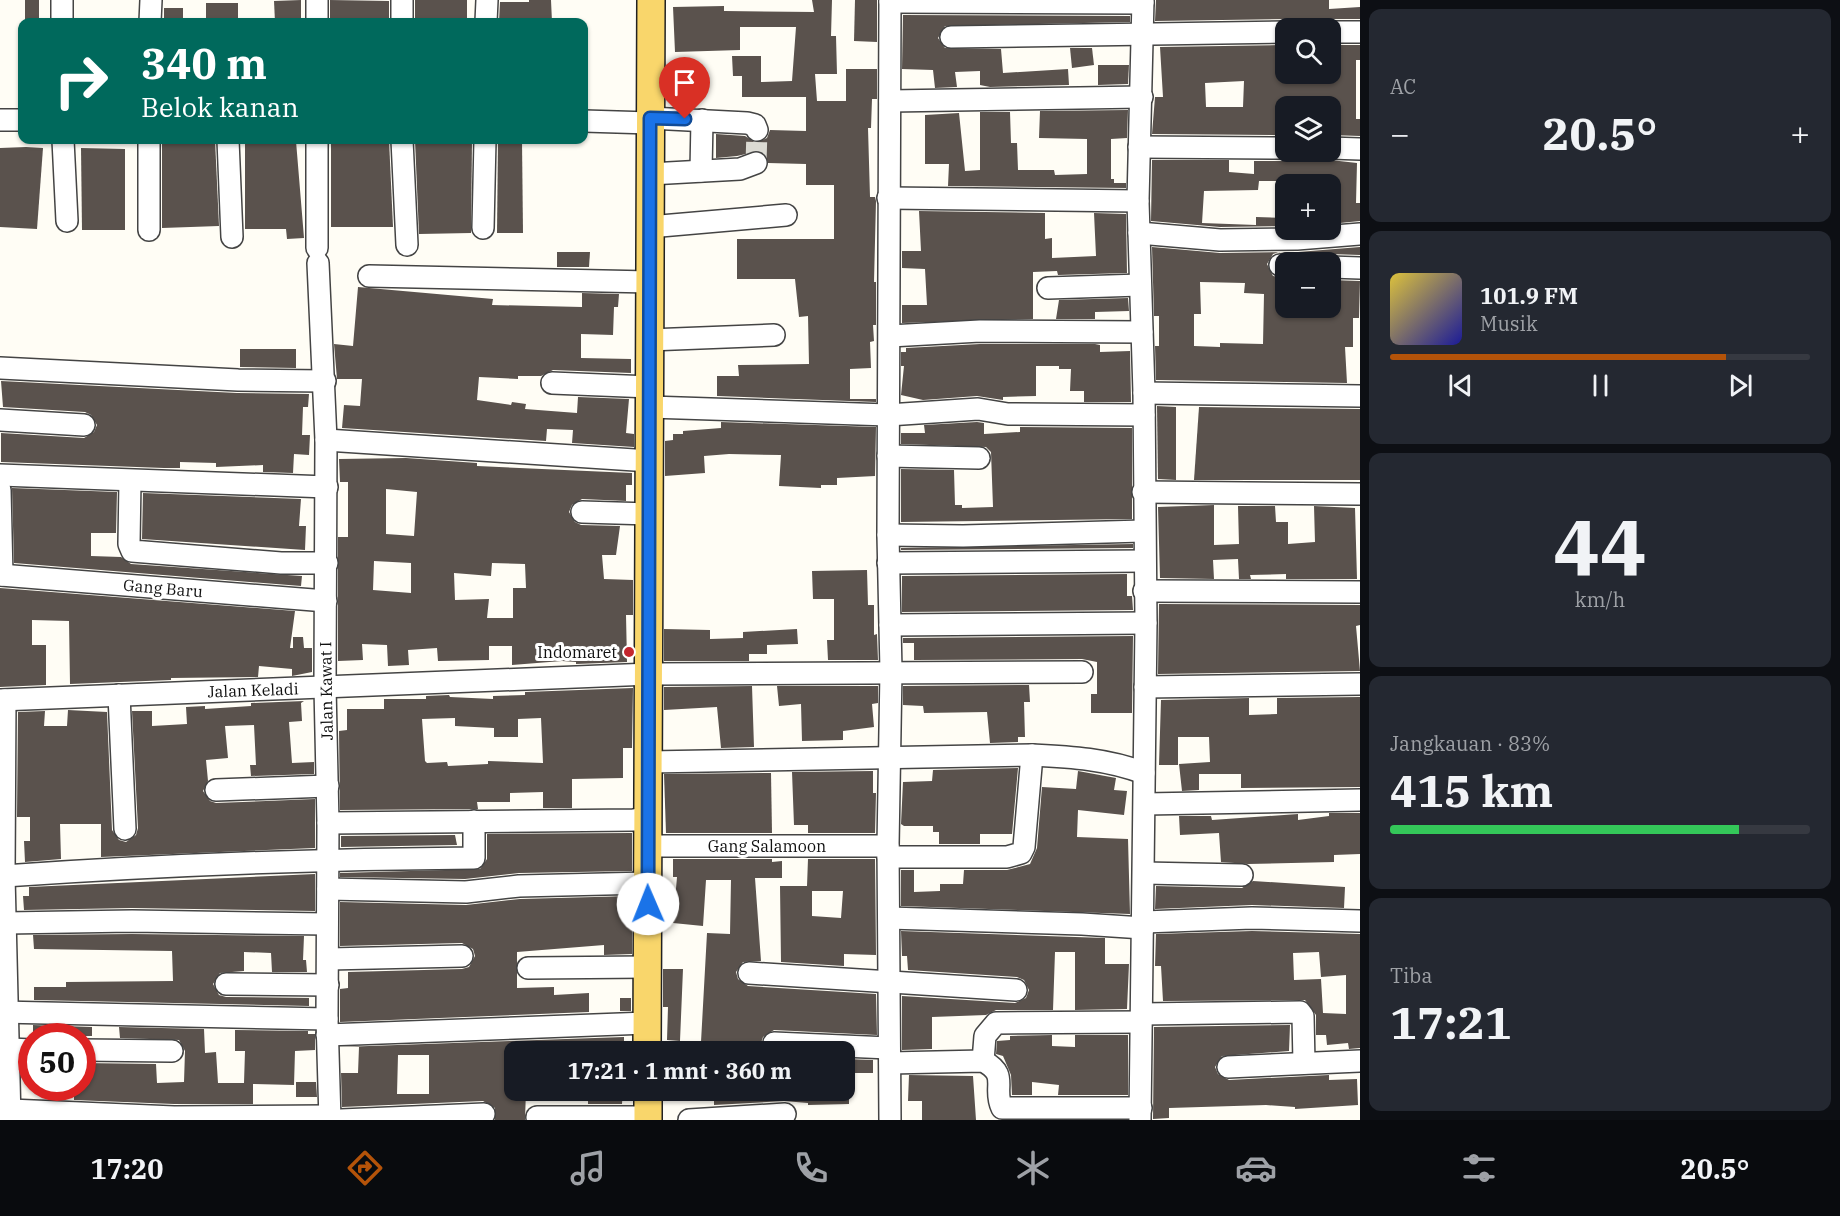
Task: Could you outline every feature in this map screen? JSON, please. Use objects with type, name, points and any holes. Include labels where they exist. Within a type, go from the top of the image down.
[{"type":"main road","points":[[648,1041],[651,0]]},
{"type":"main road","points":[[648,1101],[648,1119]]},
{"type":"street","points":[[62,0],[62,18]]},
{"type":"street","points":[[150,18],[151,0]]},
{"type":"street","points":[[317,0],[317,18]]},
{"type":"street","points":[[402,0],[402,18]]},
{"type":"street","points":[[486,18],[487,0]]},
{"type":"street","points":[[855,1052],[889,1056],[983,1061],[993,1066],[998,1073],[1002,1108],[1141,1114],[1146,623],[1143,531],[1144,393],[1138,201],[1143,1],[890,1],[888,198],[890,336],[888,563],[891,671],[888,757],[889,1056],[890,1120]]},
{"type":"street","points":[[951,37],[1275,32]]},
{"type":"street","points":[[1341,32],[1360,32]]},
{"type":"street","points":[[890,101],[1142,97]]},
{"type":"street","points":[[0,120],[18,120]]},
{"type":"street","points":[[701,171],[702,120]]},
{"type":"street","points":[[588,121],[702,120],[750,123],[755,125],[757,130]]},
{"type":"street","points":[[63,144],[67,221]]},
{"type":"street","points":[[149,144],[149,230]]},
{"type":"street","points":[[228,144],[232,237]]},
{"type":"street","name":"Jalan Kawat I","points":[[317,144],[318,255],[325,381],[327,488],[325,687],[328,786],[327,1027],[333,1119]]},
{"type":"street","points":[[402,144],[407,246]]},
{"type":"street","points":[[483,228],[484,144]]},
{"type":"street","points":[[1139,147],[1275,148]]},
{"type":"street","points":[[1341,148],[1360,149]]},
{"type":"street","points":[[650,174],[740,169],[756,163]]},
{"type":"street","points":[[888,198],[1138,201]]},
{"type":"street","points":[[649,227],[786,215]]},
{"type":"street","points":[[1139,233],[1220,240],[1275,239]]},
{"type":"street","points":[[1341,235],[1360,234]]},
{"type":"street","points":[[1341,267],[1360,268]]},
{"type":"street","points":[[369,276],[650,282]]},
{"type":"street","points":[[1048,288],[1140,285]]},
{"type":"street","points":[[890,336],[980,331],[1142,332]]},
{"type":"street","points":[[649,340],[774,335]]},
{"type":"street","points":[[0,368],[238,380],[325,381]]},
{"type":"street","points":[[552,382],[650,397],[888,415],[978,409],[1008,414],[1144,415]]},
{"type":"street","points":[[1144,393],[1360,396]]},
{"type":"street","points":[[0,420],[84,424]]},
{"type":"street","points":[[326,440],[650,461]]},
{"type":"street","points":[[888,456],[978,458]]},
{"type":"street","points":[[0,475],[327,488]]},
{"type":"street","points":[[130,481],[129,544],[132,550],[281,563],[327,564]]},
{"type":"street","points":[[0,490],[1,575]]},
{"type":"street","points":[[1143,492],[1360,495]]},
{"type":"street","points":[[582,512],[650,514]]},
{"type":"street","points":[[888,535],[963,536],[1143,531]]},
{"type":"street","points":[[888,563],[1144,561]]},
{"type":"street","name":"Gang Baru","points":[[1,575],[326,601]]},
{"type":"street","points":[[1144,591],[1360,592]]},
{"type":"street","points":[[890,625],[1146,623]]},
{"type":"street","name":"Jalan Keladi","points":[[3,700],[650,674],[891,671],[1082,672]]},
{"type":"street","points":[[1145,687],[1360,684]]},
{"type":"street","points":[[119,695],[125,829]]},
{"type":"street","points":[[3,700],[2,843],[6,922],[4,1012],[10,1049],[8,1116],[333,1119],[484,1114]]},
{"type":"street","points":[[649,762],[1032,755],[1090,758],[1115,762],[1144,773]]},
{"type":"street","name":"Gang Salamoon","points":[[647,846],[888,851],[1007,857],[1021,853],[1024,847],[1032,755]]},
{"type":"street","points":[[216,790],[328,786]]},
{"type":"street","points":[[1145,804],[1360,800]]},
{"type":"street","points":[[328,823],[648,817]]},
{"type":"street","points":[[4,876],[129,867],[327,859],[474,858],[474,821]]},
{"type":"street","points":[[1144,873],[1242,875]]},
{"type":"street","points":[[328,888],[466,892],[519,886],[648,883]]},
{"type":"street","points":[[889,918],[1144,925],[1252,918],[1360,921]]},
{"type":"street","points":[[6,922],[327,924]]},
{"type":"street","points":[[329,959],[462,956]]},
{"type":"street","points":[[528,968],[648,967]]},
{"type":"street","points":[[749,973],[1016,990]]},
{"type":"street","points":[[226,984],[328,985]]},
{"type":"street","points":[[4,1012],[327,1027],[647,1023]]},
{"type":"street","points":[[983,1061],[985,1036],[996,1023],[1300,1012],[1303,1016],[1304,1064]]},
{"type":"street","points":[[10,1049],[18,1049]]},
{"type":"street","points":[[96,1050],[171,1051]]},
{"type":"street","points":[[1228,1067],[1360,1061]]},
{"type":"street","points":[[689,1120],[785,1114]]},
{"type":"street","points":[[537,1117],[648,1119]]},
{"type":"building","points":[[25,0],[39,0],[39,18],[25,18]]},
{"type":"building","points":[[301,0],[301,18],[275,18],[274,1]]},
{"type":"building","points":[[330,0],[389,1],[389,18],[330,18]]},
{"type":"building","points":[[415,0],[467,0],[467,18],[415,18]]},
{"type":"building","points":[[529,0],[551,0],[552,18],[499,18],[500,2],[529,2]]},
{"type":"building","points":[[812,0],[832,0],[831,36],[836,36],[837,74],[815,74],[817,101],[846,101],[846,69],[877,69],[877,99],[872,99],[871,128],[868,128],[870,197],[875,197],[876,201],[874,282],[876,282],[876,325],[873,325],[874,341],[870,342],[871,368],[850,369],[850,399],[876,399],[876,402],[717,396],[717,376],[739,376],[738,365],[809,364],[808,316],[799,317],[795,279],[737,279],[737,239],[834,239],[834,185],[806,185],[806,164],[768,163],[765,154],[759,151],[716,158],[716,134],[745,136],[756,143],[767,138],[770,130],[806,131],[806,97],[742,97],[742,76],[733,76],[732,56],[761,56],[761,82],[792,81],[796,27],[740,27],[740,50],[675,52],[673,7],[724,6],[724,11],[814,12]]},
{"type":"building","points":[[855,0],[877,0],[877,42],[854,41]]},
{"type":"building","points":[[1156,0],[1329,0],[1329,9],[1360,7],[1360,19],[1275,18],[1155,21]]},
{"type":"building","points":[[206,3],[238,3],[238,18],[206,18]]},
{"type":"building","points":[[164,8],[183,8],[183,18],[164,18]]},
{"type":"building","points":[[903,15],[1130,16],[1130,22],[945,26],[938,38],[945,48],[1001,49],[1003,73],[1068,69],[1069,85],[990,87],[980,85],[980,71],[955,72],[957,87],[935,88],[933,70],[902,69]]},
{"type":"building","points":[[1275,45],[1275,84],[1341,84],[1341,45],[1360,45],[1360,60],[1356,60],[1356,119],[1360,119],[1360,136],[1341,135],[1341,96],[1275,96],[1275,135],[1152,134],[1155,97],[1163,97],[1160,47]],"holes":[[[1244,81],[1243,107],[1206,107],[1205,83]]]},
{"type":"building","points":[[1070,48],[1092,48],[1094,65],[1072,68]]},
{"type":"building","points":[[1098,65],[1129,65],[1128,84],[1098,85]]},
{"type":"building","points":[[1128,110],[1127,138],[1111,139],[1111,179],[1114,179],[1114,183],[1126,183],[1126,188],[948,186],[949,164],[925,164],[925,115],[959,113],[965,171],[980,170],[980,112],[1010,112],[1011,143],[1017,143],[1018,170],[1054,170],[1055,175],[1087,174],[1087,139],[1039,138],[1040,111]]},
{"type":"building","points":[[162,144],[215,144],[219,226],[162,228]]},
{"type":"building","points":[[245,144],[296,144],[304,238],[287,239],[286,229],[245,229]]},
{"type":"building","points":[[331,144],[389,144],[393,227],[331,227]]},
{"type":"building","points":[[415,144],[472,144],[471,233],[419,234]]},
{"type":"building","points":[[498,144],[522,144],[523,233],[497,233]]},
{"type":"building","points":[[0,148],[43,148],[37,229],[0,227]]},
{"type":"building","points":[[81,148],[125,149],[125,230],[82,230]]},
{"type":"building","points":[[1152,160],[1229,160],[1229,172],[1254,174],[1254,161],[1357,163],[1356,203],[1360,203],[1360,221],[1341,223],[1341,174],[1275,174],[1275,181],[1259,181],[1258,190],[1204,191],[1202,223],[1256,225],[1256,217],[1275,218],[1275,226],[1220,227],[1151,221]]},
{"type":"building","points":[[919,211],[1045,213],[1045,239],[1052,238],[1052,258],[1096,256],[1094,213],[1126,214],[1127,273],[1058,275],[1057,271],[1033,272],[1033,319],[902,323],[902,305],[927,305],[925,269],[902,268],[902,251],[921,251]]},
{"type":"building","points":[[1152,247],[1220,253],[1275,252],[1267,264],[1275,276],[1275,318],[1341,318],[1341,280],[1360,281],[1359,318],[1353,318],[1353,347],[1345,347],[1347,383],[1156,380],[1155,346],[1159,346],[1159,316],[1154,316]],"holes":[[[1200,282],[1245,283],[1244,293],[1264,294],[1263,344],[1220,343],[1220,347],[1194,346],[1194,314],[1201,314]]]},
{"type":"building","points":[[1360,247],[1360,255],[1341,254],[1341,252],[1298,252]]},
{"type":"building","points":[[557,252],[590,252],[589,267],[557,267]]},
{"type":"building","points":[[358,287],[493,299],[492,305],[582,307],[582,293],[619,294],[618,307],[614,307],[613,335],[581,334],[581,358],[631,359],[631,373],[553,370],[541,376],[518,376],[518,379],[479,377],[477,400],[511,405],[512,402],[526,404],[525,409],[577,413],[578,397],[629,399],[626,433],[634,434],[634,447],[572,443],[573,430],[547,429],[546,441],[342,428],[344,405],[360,406],[362,379],[337,379],[334,344],[353,346]]},
{"type":"building","points":[[1128,298],[1129,311],[1095,312],[1095,319],[1056,319],[1059,300]]},
{"type":"building","points":[[980,344],[1095,344],[1100,345],[1100,352],[1130,351],[1131,402],[1084,402],[1084,391],[1070,391],[1071,369],[1059,369],[1059,366],[1036,366],[1036,396],[1003,397],[1003,400],[977,396],[923,400],[901,395],[904,366],[901,366],[901,352],[906,352],[906,348]]},
{"type":"building","points":[[240,349],[296,349],[296,368],[240,367]]},
{"type":"building","points":[[1,381],[237,393],[309,394],[308,407],[303,407],[302,435],[310,435],[309,455],[294,454],[293,473],[263,472],[263,465],[216,467],[216,463],[180,462],[180,468],[164,468],[1,462],[1,433],[84,438],[94,432],[97,425],[91,415],[85,412],[3,407]]},
{"type":"building","points":[[1157,406],[1176,407],[1176,480],[1158,479]]},
{"type":"building","points":[[1199,407],[1360,409],[1360,480],[1194,480]]},
{"type":"building","points":[[721,422],[876,427],[875,476],[837,478],[837,485],[821,485],[821,488],[779,486],[781,455],[729,454],[704,456],[705,473],[665,476],[665,441],[673,440],[673,434],[683,434],[683,431],[721,428]]},
{"type":"building","points":[[984,423],[984,434],[1020,432],[1020,427],[1132,428],[1132,519],[901,522],[901,469],[954,470],[955,505],[962,505],[962,508],[993,507],[991,452],[986,447],[901,444],[901,433],[925,433],[924,425]]},
{"type":"building","points":[[406,458],[477,463],[477,466],[632,473],[632,485],[626,485],[626,501],[582,499],[572,505],[569,512],[575,522],[581,525],[620,526],[616,555],[602,555],[604,579],[633,580],[633,615],[626,615],[627,662],[576,664],[576,662],[562,661],[512,665],[512,646],[489,646],[489,660],[438,661],[437,648],[408,650],[409,665],[388,666],[387,645],[362,644],[363,660],[338,661],[338,537],[348,537],[348,482],[340,482],[339,459]],"holes":[[[386,489],[417,492],[414,536],[386,534]],[[374,561],[411,563],[411,593],[373,590]],[[492,563],[525,564],[526,588],[513,588],[513,618],[487,618],[489,599],[455,600],[454,573],[491,576]]]},
{"type":"building","points":[[12,488],[117,492],[116,533],[91,533],[91,556],[121,557],[131,564],[302,576],[301,586],[14,563]]},
{"type":"building","points":[[143,493],[301,499],[299,526],[306,526],[305,550],[142,539]]},
{"type":"building","points":[[1214,505],[1214,545],[1239,544],[1238,506],[1275,506],[1276,522],[1288,522],[1288,544],[1315,542],[1314,506],[1355,508],[1357,579],[1286,579],[1286,574],[1250,575],[1251,579],[1239,579],[1238,559],[1213,560],[1214,579],[1160,578],[1158,507]]},
{"type":"building","points":[[1133,544],[1133,548],[901,550],[901,548]]},
{"type":"building","points":[[867,570],[868,605],[874,605],[874,635],[877,634],[878,660],[828,660],[827,640],[834,640],[834,599],[813,599],[812,571]]},
{"type":"building","points":[[1127,574],[1127,596],[1132,596],[1133,610],[902,612],[902,576]]},
{"type":"building","points":[[0,588],[295,611],[290,648],[293,648],[293,637],[303,637],[304,648],[312,648],[312,672],[292,676],[292,669],[259,666],[258,677],[171,678],[171,680],[70,684],[69,621],[32,620],[32,645],[46,645],[46,685],[0,687]]},
{"type":"building","points":[[1159,604],[1360,605],[1360,625],[1356,626],[1360,671],[1158,674]]},
{"type":"building","points":[[664,629],[710,630],[710,639],[743,638],[743,632],[797,629],[798,644],[767,645],[767,654],[749,654],[749,661],[664,661]]},
{"type":"building","points":[[1133,636],[1132,713],[1091,713],[1091,694],[1097,694],[1097,662],[1082,659],[914,660],[914,643],[903,643],[903,638]]},
{"type":"building","points":[[1029,685],[1030,702],[1024,702],[1025,737],[1018,737],[1018,742],[990,743],[987,712],[924,713],[923,706],[903,705],[903,686]]},
{"type":"building","points":[[752,686],[754,747],[721,748],[717,707],[664,710],[664,687]]},
{"type":"building","points":[[777,686],[878,686],[878,703],[872,704],[874,727],[843,731],[843,740],[802,741],[801,704],[779,706]]},
{"type":"building","points":[[633,688],[632,748],[623,748],[623,778],[572,779],[572,808],[543,808],[543,792],[510,793],[510,802],[477,802],[478,809],[340,810],[339,731],[347,730],[347,709],[384,709],[384,699],[426,699],[426,696],[449,695],[450,697],[493,699],[493,696],[525,695],[525,692]],"holes":[[[455,718],[455,726],[494,728],[494,737],[518,737],[518,719],[541,718],[543,763],[488,761],[488,764],[448,766],[447,762],[427,763],[422,719]]]},
{"type":"building","points":[[1360,697],[1360,787],[1241,788],[1241,774],[1199,774],[1199,790],[1182,791],[1179,764],[1210,762],[1209,737],[1178,737],[1178,765],[1159,765],[1161,700],[1249,698],[1249,715],[1277,714],[1277,698]]},
{"type":"building","points":[[304,701],[301,703],[302,721],[289,722],[292,763],[314,762],[314,774],[251,776],[250,765],[256,765],[254,725],[225,726],[228,758],[206,760],[208,781],[203,791],[210,801],[216,803],[315,799],[315,848],[101,857],[101,824],[60,824],[61,859],[25,862],[24,841],[30,841],[30,817],[17,817],[18,712],[45,711],[44,726],[67,726],[68,710],[107,712],[112,830],[119,840],[126,842],[136,835],[138,828],[132,711],[152,711],[152,726],[187,724],[186,707],[205,706],[205,709],[251,706],[251,703]]},
{"type":"building","points":[[1018,768],[1012,834],[980,834],[980,844],[939,844],[939,832],[933,832],[933,826],[904,826],[901,824],[903,782],[932,781],[933,770]]},
{"type":"building","points":[[873,771],[873,793],[876,793],[875,833],[808,833],[808,825],[794,825],[792,772]]},
{"type":"building","points":[[1078,771],[1116,778],[1114,790],[1127,791],[1124,815],[1078,810],[1077,837],[1128,839],[1130,914],[901,906],[901,870],[914,870],[914,892],[940,891],[940,884],[963,884],[964,870],[1007,870],[1030,864],[1037,848],[1042,787],[1076,789]]},
{"type":"building","points":[[771,773],[772,833],[666,833],[664,774]]},
{"type":"building","points":[[1329,813],[1360,813],[1360,854],[1334,855],[1334,862],[1248,864],[1221,862],[1219,833],[1180,835],[1179,816],[1211,816],[1212,820],[1298,814],[1298,820],[1329,816]]},
{"type":"building","points":[[632,833],[632,871],[519,873],[465,879],[340,877],[340,873],[480,869],[487,859],[487,834]]},
{"type":"building","points":[[455,835],[457,845],[341,847],[341,836]]},
{"type":"building","points":[[673,859],[772,859],[772,862],[782,861],[782,878],[755,878],[761,961],[743,962],[736,972],[738,979],[748,986],[876,994],[877,1035],[774,1030],[763,1037],[762,1041],[701,1041],[707,933],[730,934],[731,880],[706,880],[703,926],[673,923],[677,877],[673,877]]},
{"type":"building","points":[[808,859],[875,859],[876,955],[844,954],[844,966],[781,962],[780,886],[807,886]],"holes":[[[812,891],[843,891],[841,918],[812,916]]]},
{"type":"building","points":[[315,874],[315,911],[132,908],[24,910],[23,896],[29,896],[29,887]]},
{"type":"building","points":[[1253,881],[1345,887],[1344,908],[1252,905],[1155,909],[1156,886],[1242,888]]},
{"type":"building","points":[[632,896],[632,954],[604,955],[604,945],[517,952],[517,988],[554,987],[554,995],[589,993],[589,1012],[340,1022],[340,989],[348,988],[348,972],[462,969],[469,967],[475,956],[473,949],[462,943],[340,946],[340,902],[466,905],[520,899]]},
{"type":"building","points":[[901,931],[1105,938],[1105,964],[1129,964],[1127,1009],[1075,1010],[1075,952],[1055,952],[1053,1010],[996,1010],[986,1015],[932,1017],[932,1049],[902,1050],[902,996],[1015,1003],[1026,998],[1029,990],[1024,980],[1017,977],[908,970],[907,956],[902,956]]},
{"type":"building","points":[[1252,931],[1360,934],[1360,1048],[1349,1049],[1348,1043],[1327,1045],[1326,1035],[1316,1035],[1316,1015],[1305,1000],[1163,1001],[1161,966],[1155,966],[1156,934]],"holes":[[[1319,952],[1321,977],[1346,975],[1346,1014],[1323,1013],[1321,979],[1294,980],[1293,953]]]},
{"type":"building","points":[[33,935],[304,936],[303,960],[306,960],[307,972],[272,972],[271,953],[244,952],[244,971],[220,973],[213,984],[219,995],[226,997],[314,998],[309,998],[309,1006],[34,1000],[34,987],[66,987],[66,982],[173,981],[172,951],[34,949]]},
{"type":"building","points":[[663,969],[683,969],[680,1041],[667,1040],[668,1007],[663,1007]]},
{"type":"building","points":[[620,998],[631,998],[631,1011],[620,1011]]},
{"type":"building","points":[[1290,1025],[1289,1051],[1222,1056],[1215,1067],[1218,1074],[1229,1080],[1329,1075],[1329,1080],[1357,1079],[1358,1105],[1295,1109],[1295,1107],[1266,1105],[1169,1108],[1169,1118],[1153,1119],[1154,1027]]},
{"type":"building","points":[[119,1027],[204,1029],[205,1053],[216,1052],[218,1083],[244,1083],[245,1051],[235,1051],[235,1030],[308,1031],[308,1034],[315,1034],[315,1050],[295,1051],[294,1085],[253,1084],[253,1104],[96,1101],[96,1063],[156,1064],[157,1083],[184,1082],[185,1051],[179,1040],[120,1038]]},
{"type":"building","points":[[1052,1035],[1052,1046],[1075,1047],[1075,1035],[1128,1035],[1128,1095],[1058,1095],[1059,1085],[1032,1082],[1032,1095],[1012,1095],[1011,1075],[1003,1056],[996,1054],[997,1041],[1010,1040],[1010,1036]]},
{"type":"building","points":[[624,1037],[624,1041],[511,1041]]},
{"type":"building","points":[[504,1041],[504,1101],[526,1101],[525,1120],[495,1120],[495,1108],[483,1101],[342,1107],[341,1073],[358,1073],[359,1047],[341,1047]],"holes":[[[398,1055],[429,1055],[429,1094],[397,1094]]]},
{"type":"building","points":[[855,1059],[873,1060],[873,1073],[855,1073]]},
{"type":"building","points":[[909,1075],[973,1076],[976,1120],[922,1120],[922,1101],[908,1101]]},
{"type":"building","points":[[296,1082],[316,1082],[317,1097],[296,1097]]},
{"type":"building","points":[[588,1101],[622,1101],[622,1104],[588,1104]]},
{"type":"building","points":[[714,1101],[784,1101],[714,1105]]},
{"type":"building","points":[[784,1101],[849,1101],[849,1104],[808,1105],[808,1103]]},
{"type":"tunnel","points":[[756,163],[757,130]]},
{"type":"place","name":"Indomaret","points":[[629,652]]},
{"type":"route","points":[[648,904],[650,118],[685,119]]}]
